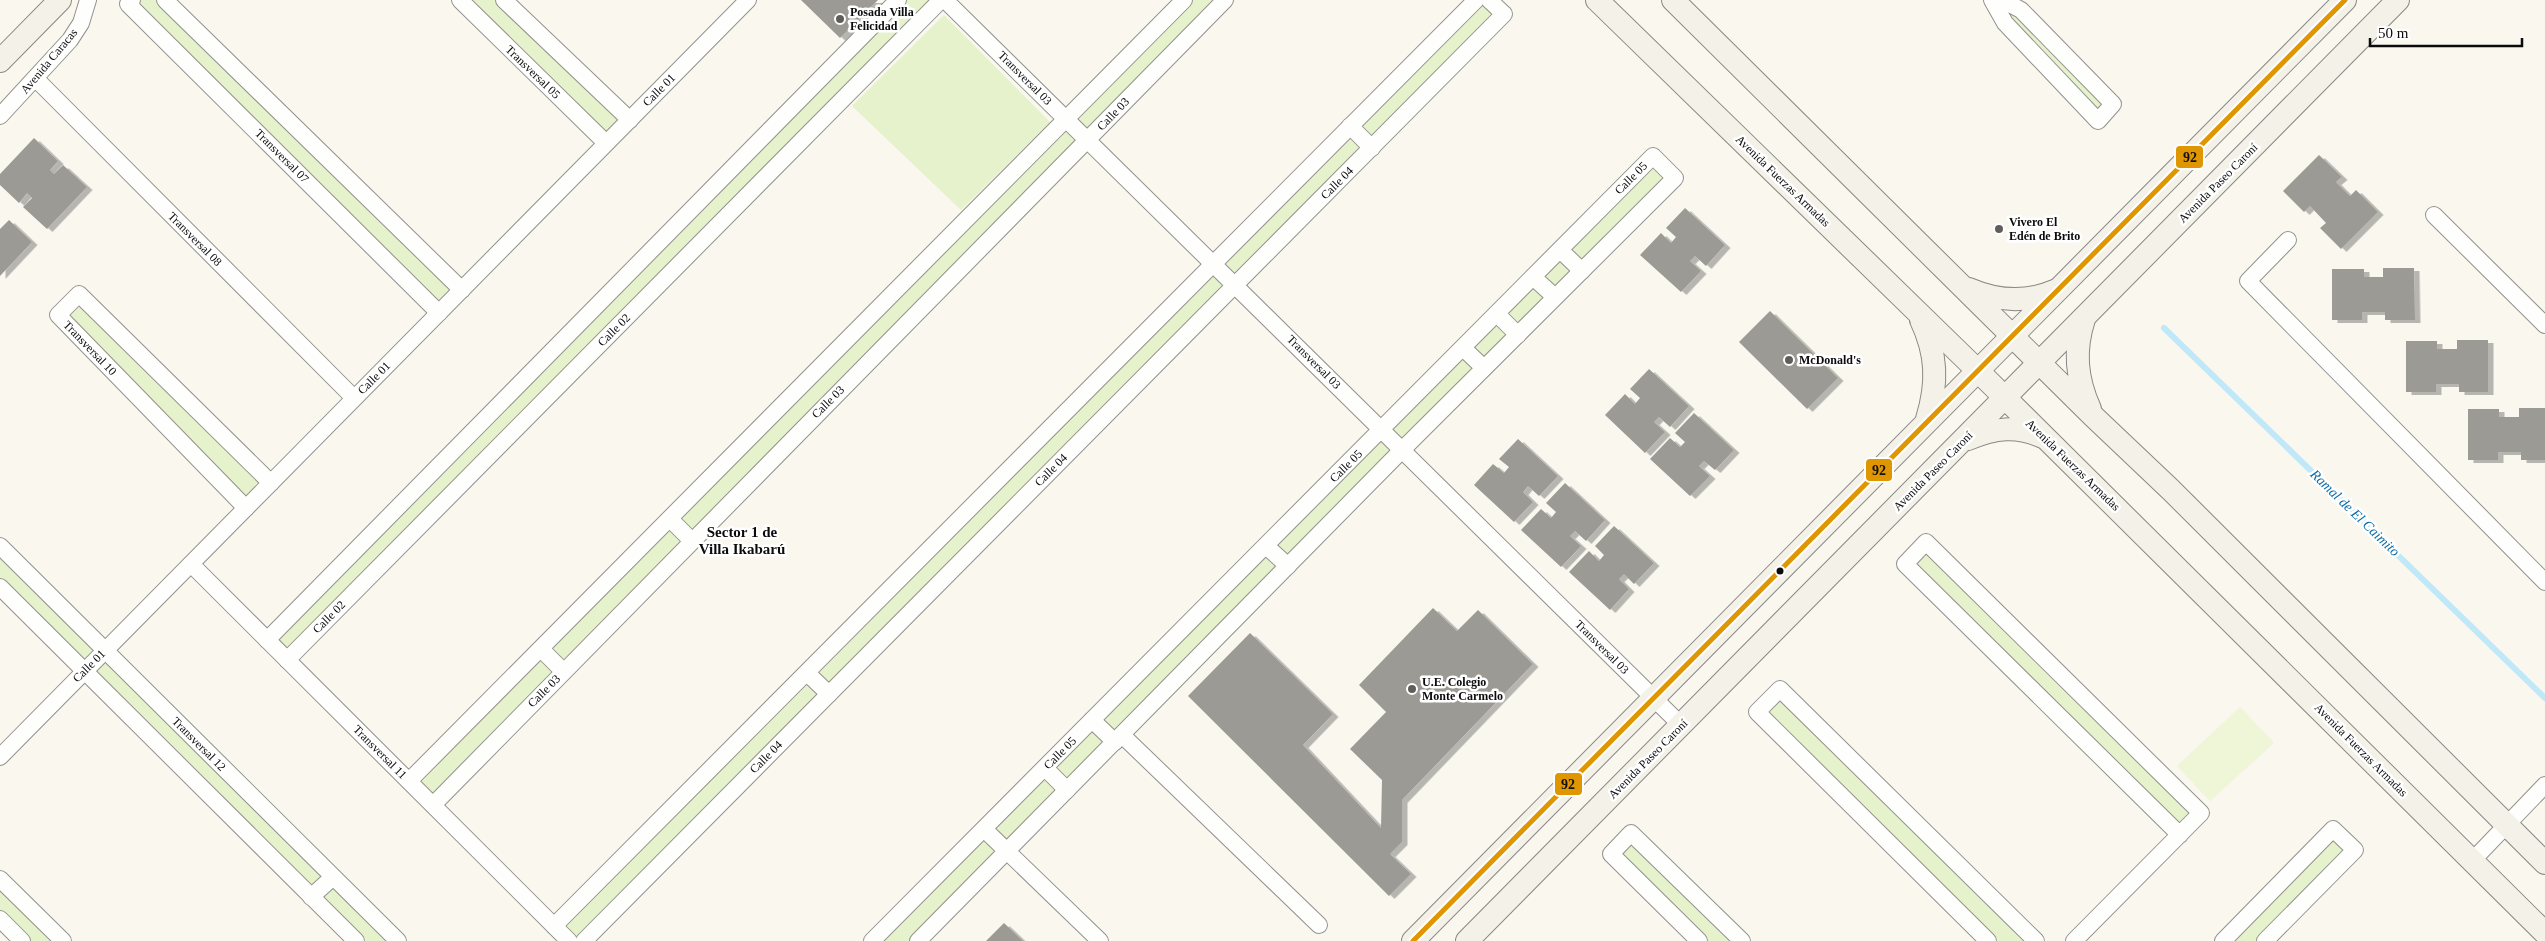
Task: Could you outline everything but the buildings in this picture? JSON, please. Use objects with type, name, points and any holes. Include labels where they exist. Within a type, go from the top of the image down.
[{"type":"street","points":[[0,61],[60,0]]},
{"type":"street","name":"Avenida Caracas","points":[[0,116],[70,40],[81,23],[88,0]]},
{"type":"street","name":"Transversal 07","points":[[132,0],[128,4],[439,313]]},
{"type":"street","points":[[164,0],[462,290]]},
{"type":"street","name":"Transversal 05","points":[[460,0],[606,144]]},
{"type":"street","points":[[504,0],[630,120]]},
{"type":"street","name":"Calle 01","points":[[0,757],[748,0]]},
{"type":"street","points":[[267,640],[898,0]]},
{"type":"street","name":"Calle 02","points":[[287,660],[941,0]]},
{"type":"street","name":"Transversal 03","points":[[945,0],[1681,725]]},
{"type":"street","name":"Calle 03","points":[[432,805],[1224,0]]},
{"type":"street","points":[[554,926],[1476,0]]},
{"type":"street","name":"Calle 04","points":[[584,941],[1504,14],[1489,0]]},
{"type":"street","name":"Avenida Fuerzas Armadas","points":[[1597,0],[1977,370],[2545,933]]},
{"type":"street","points":[[1673,0],[2093,416],[2171,490],[2545,863]]},
{"type":"street","points":[[1992,0],[2005,23],[2098,121],[2113,104],[2021,10],[2002,0]]},
{"type":"street","points":[[1413,941],[2011,335],[2345,0]]},
{"type":"street","name":"Avenida Paseo Caroní","points":[[1468,941],[2398,0]]},
{"type":"street","points":[[409,781],[1183,2],[1202,23]]},
{"type":"street","name":"Transversal 08","points":[[36,79],[354,398]]},
{"type":"street","points":[[1350,126],[1372,148]]},
{"type":"street","name":"Calle 05","points":[[872,941],[1653,156],[1675,178],[1484,368],[918,941]]},
{"type":"street","points":[[2434,215],[2545,324]]},
{"type":"street","points":[[2288,240],[2248,281],[2545,582]]},
{"type":"street","points":[[1560,250],[1582,271]]},
{"type":"street","points":[[1534,276],[1555,297]]},
{"type":"street","points":[[1962,286],[1986,296],[2006,299],[2042,296],[2057,290]]},
{"type":"street","name":"Transversal 10","points":[[246,508],[58,315],[78,294],[271,483]]},
{"type":"street","points":[[1918,312],[1934,354],[1936,373],[1934,396],[1927,420]]},
{"type":"street","points":[[1497,314],[1518,335]]},
{"type":"street","points":[[2085,317],[2076,350],[2082,392],[2093,416]]},
{"type":"street","points":[[1463,348],[1484,368]]},
{"type":"street","points":[[525,379],[544,400]]},
{"type":"street","points":[[1962,441],[2002,428],[2030,432],[2048,440]]},
{"type":"street","points":[[670,519],[692,541]]},
{"type":"street","points":[[2074,941],[2180,835],[2201,813],[1926,542],[1905,564],[2180,835]]},
{"type":"street","name":"Transversal 12","points":[[0,546],[398,941]]},
{"type":"street","points":[[1266,546],[1288,566]]},
{"type":"street","name":"Transversal 11","points":[[191,564],[569,941]]},
{"type":"street","points":[[0,587],[356,941]]},
{"type":"street","points":[[541,650],[563,671]]},
{"type":"street","points":[[807,674],[829,694]]},
{"type":"street","points":[[1988,941],[1757,712],[1780,689],[2036,941]]},
{"type":"street","points":[[1092,720],[1118,738],[1320,925]]},
{"type":"street","points":[[1045,768],[1067,790]]},
{"type":"street","points":[[2472,861],[2545,785]]},
{"type":"street","points":[[984,829],[1100,941]]},
{"type":"street","points":[[2223,941],[2333,830],[2355,850],[2265,941]]},
{"type":"street","points":[[1699,941],[1611,854],[1631,832],[1742,941]]},
{"type":"street","points":[[311,897],[333,877]]},
{"type":"street","points":[[0,879],[55,938]]},
{"type":"street","points":[[0,919],[22,941]]},
{"type":"green space","points":[[132,0],[165,0],[461,290],[440,312]]},
{"type":"green space","points":[[460,0],[504,0],[629,121],[607,143]]},
{"type":"green space","points":[[899,0],[941,0],[287,660],[267,640]]},
{"type":"green space","points":[[1184,0],[1225,0],[432,804],[409,782]]},
{"type":"green space","points":[[1476,0],[1504,14],[584,941],[569,941],[555,927]]},
{"type":"green space","points":[[2002,0],[2113,104],[2098,121],[2005,23]]},
{"type":"green space","points":[[944,15],[1050,122],[961,210],[852,106]]},
{"type":"green space","points":[[1653,156],[1675,178],[918,941],[872,941]]},
{"type":"green space","points":[[79,294],[270,483],[246,508],[58,315]]},
{"type":"green space","points":[[1926,542],[2201,813],[2180,835],[1905,564]]},
{"type":"green space","points":[[0,547],[398,941],[356,941],[0,587]]},
{"type":"green space","points":[[1780,689],[2036,941],[1988,941],[1757,712]]},
{"type":"green space","points":[[2240,707],[2274,743],[2210,801],[2177,766]]},
{"type":"green space","points":[[2333,829],[2355,850],[2265,941],[2223,941]]},
{"type":"green space","points":[[1631,833],[1742,941],[1699,941],[1611,854]]},
{"type":"green space","points":[[0,879],[63,941],[22,941],[0,919]]},
{"type":"waterway","name":"Ramal de El Caimito","points":[[2164,328],[2545,698]]},
{"type":"transit line","name":"92","points":[[1413,941],[2345,0]]},
{"type":"place","name":"Posada Villa Felicidad","points":[[840,19]]},
{"type":"place","name":"Vivero El Edén de Brito","points":[[1999,229]]},
{"type":"place","name":"McDonald's","points":[[1789,360]]},
{"type":"place","name":"U.E. Colegio Monte Carmelo","points":[[1412,689]]},
{"type":"district","name":"Sector 1 de Villa Ikabarú","points":[[742,540]]}]
